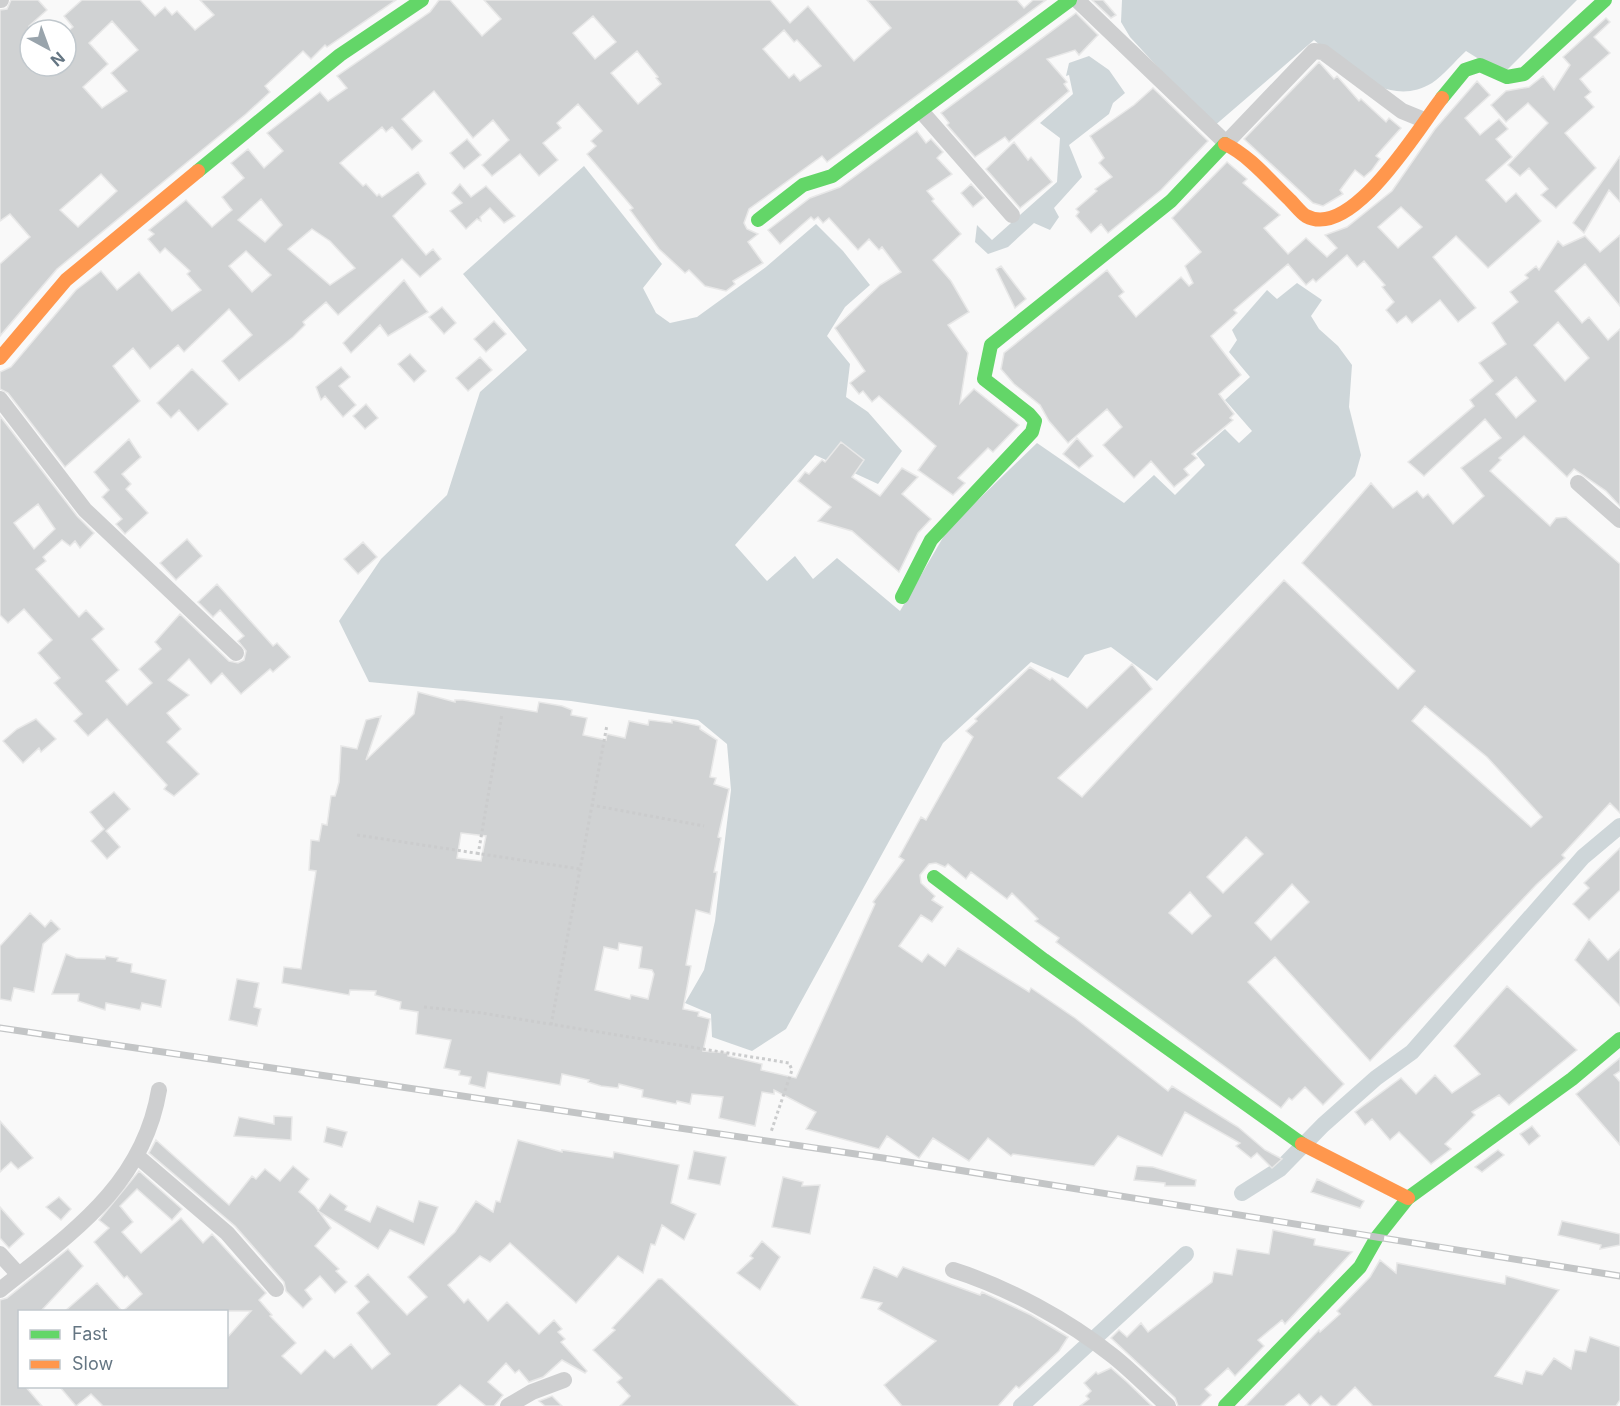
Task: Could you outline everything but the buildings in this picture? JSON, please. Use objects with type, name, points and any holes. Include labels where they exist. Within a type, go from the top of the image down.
[{"type":"street","points":[[0,358],[66,280],[340,55],[422,0]]},
{"type":"street","points":[[758,220],[803,185],[832,176],[1070,0]]},
{"type":"street","points":[[1077,0],[1306,216],[1323,221],[1338,216],[1383,180],[1425,120],[1465,70],[1480,65],[1505,78],[1514,79],[1524,74],[1605,0]]},
{"type":"street","points":[[902,597],[931,540],[1032,432],[1035,421],[1029,414],[984,379],[991,345],[1171,201],[1314,51],[1323,52],[1402,111],[1425,120]]},
{"type":"street","points":[[921,111],[1012,215]]},
{"type":"street","points":[[0,399],[85,510],[236,653]]},
{"type":"street","points":[[1578,483],[1620,520]]},
{"type":"street","points":[[934,877],[1044,960],[1292,1139],[1408,1198]]},
{"type":"street","points":[[1225,1406],[1360,1267],[1377,1236],[1408,1198],[1572,1079],[1620,1040]]},
{"type":"street","points":[[0,1290],[101,1207],[137,1156],[155,1114],[159,1090]]},
{"type":"street","points":[[137,1156],[227,1233],[276,1289]]},
{"type":"street","points":[[0,1254],[19,1275]]},
{"type":"street","points":[[953,1270],[984,1280],[1077,1330],[1113,1356],[1168,1406]]},
{"type":"street","points":[[508,1406],[532,1392],[564,1380]]},
{"type":"path","points":[[478,855],[502,714]]},
{"type":"path","points":[[551,1024],[607,725]]},
{"type":"path","points":[[591,805],[704,826]]},
{"type":"path","points":[[357,835],[580,869]]},
{"type":"path","points":[[424,1007],[551,1024],[789,1063],[792,1070],[771,1132]]},
{"type":"shaded area","points":[[1122,0],[1577,0],[1503,74],[1466,51],[1436,80],[1416,90],[1399,91],[1368,81],[1353,72],[1314,40],[1213,127],[1130,37],[1121,22]]},
{"type":"shaded area","points":[[1089,56],[1109,70],[1125,93],[1113,103],[1109,114],[1069,145],[1082,177],[1054,208],[1059,217],[1050,230],[1034,223],[1008,247],[988,254],[975,242],[977,225],[992,240],[1057,182],[1060,138],[1040,123],[1073,94],[1069,75],[1066,76],[1069,63]]},
{"type":"shaded area","points":[[584,166],[662,264],[643,288],[656,313],[670,323],[697,317],[766,267],[816,224],[843,251],[870,285],[845,307],[827,336],[850,364],[846,397],[868,412],[902,451],[878,484],[815,455],[735,545],[767,581],[795,556],[813,579],[837,558],[900,611],[948,529],[1037,443],[1124,503],[1154,475],[1175,495],[1205,465],[1196,454],[1225,429],[1239,443],[1252,431],[1225,400],[1250,377],[1229,352],[1237,340],[1232,330],[1267,290],[1277,299],[1297,283],[1322,300],[1311,316],[1319,329],[1338,346],[1352,365],[1349,407],[1361,455],[1355,476],[1157,681],[1111,647],[1085,655],[1068,678],[1031,662],[943,743],[786,1029],[752,1051],[712,1037],[711,1014],[685,1003],[704,970],[715,921],[731,790],[727,744],[698,720],[571,701],[369,682],[339,621],[381,559],[447,495],[480,392],[527,350],[463,274]]},
{"type":"waterway","points":[[1242,1193],[1280,1169],[1323,1125],[1376,1078],[1412,1052],[1583,857],[1620,826]]},
{"type":"waterway","points":[[1021,1406],[1186,1254]]},
{"type":"railway","points":[[0,1028],[883,1158],[1620,1276]]},
{"type":"traffic: fast","points":[[198,171],[340,55],[422,0]]},
{"type":"traffic: fast","points":[[758,220],[803,185],[832,176],[1070,0]]},
{"type":"traffic: fast","points":[[1442,98],[1465,70],[1480,65],[1507,77],[1524,74],[1605,0]]},
{"type":"traffic: fast","points":[[902,597],[931,540],[1032,432],[1035,421],[1029,414],[984,379],[991,345],[1171,201],[1225,144]]},
{"type":"traffic: fast","points":[[934,877],[1044,960],[1302,1144]]},
{"type":"traffic: fast","points":[[1225,1406],[1360,1267],[1377,1237],[1408,1198],[1572,1079],[1620,1039]]},
{"type":"traffic: slow","points":[[1225,144],[1251,162],[1304,215],[1324,219],[1343,212],[1363,197],[1383,177],[1442,98]]},
{"type":"traffic: slow","points":[[0,358],[66,280],[198,171]]},
{"type":"traffic: slow","points":[[1302,1144],[1408,1198]]}]
